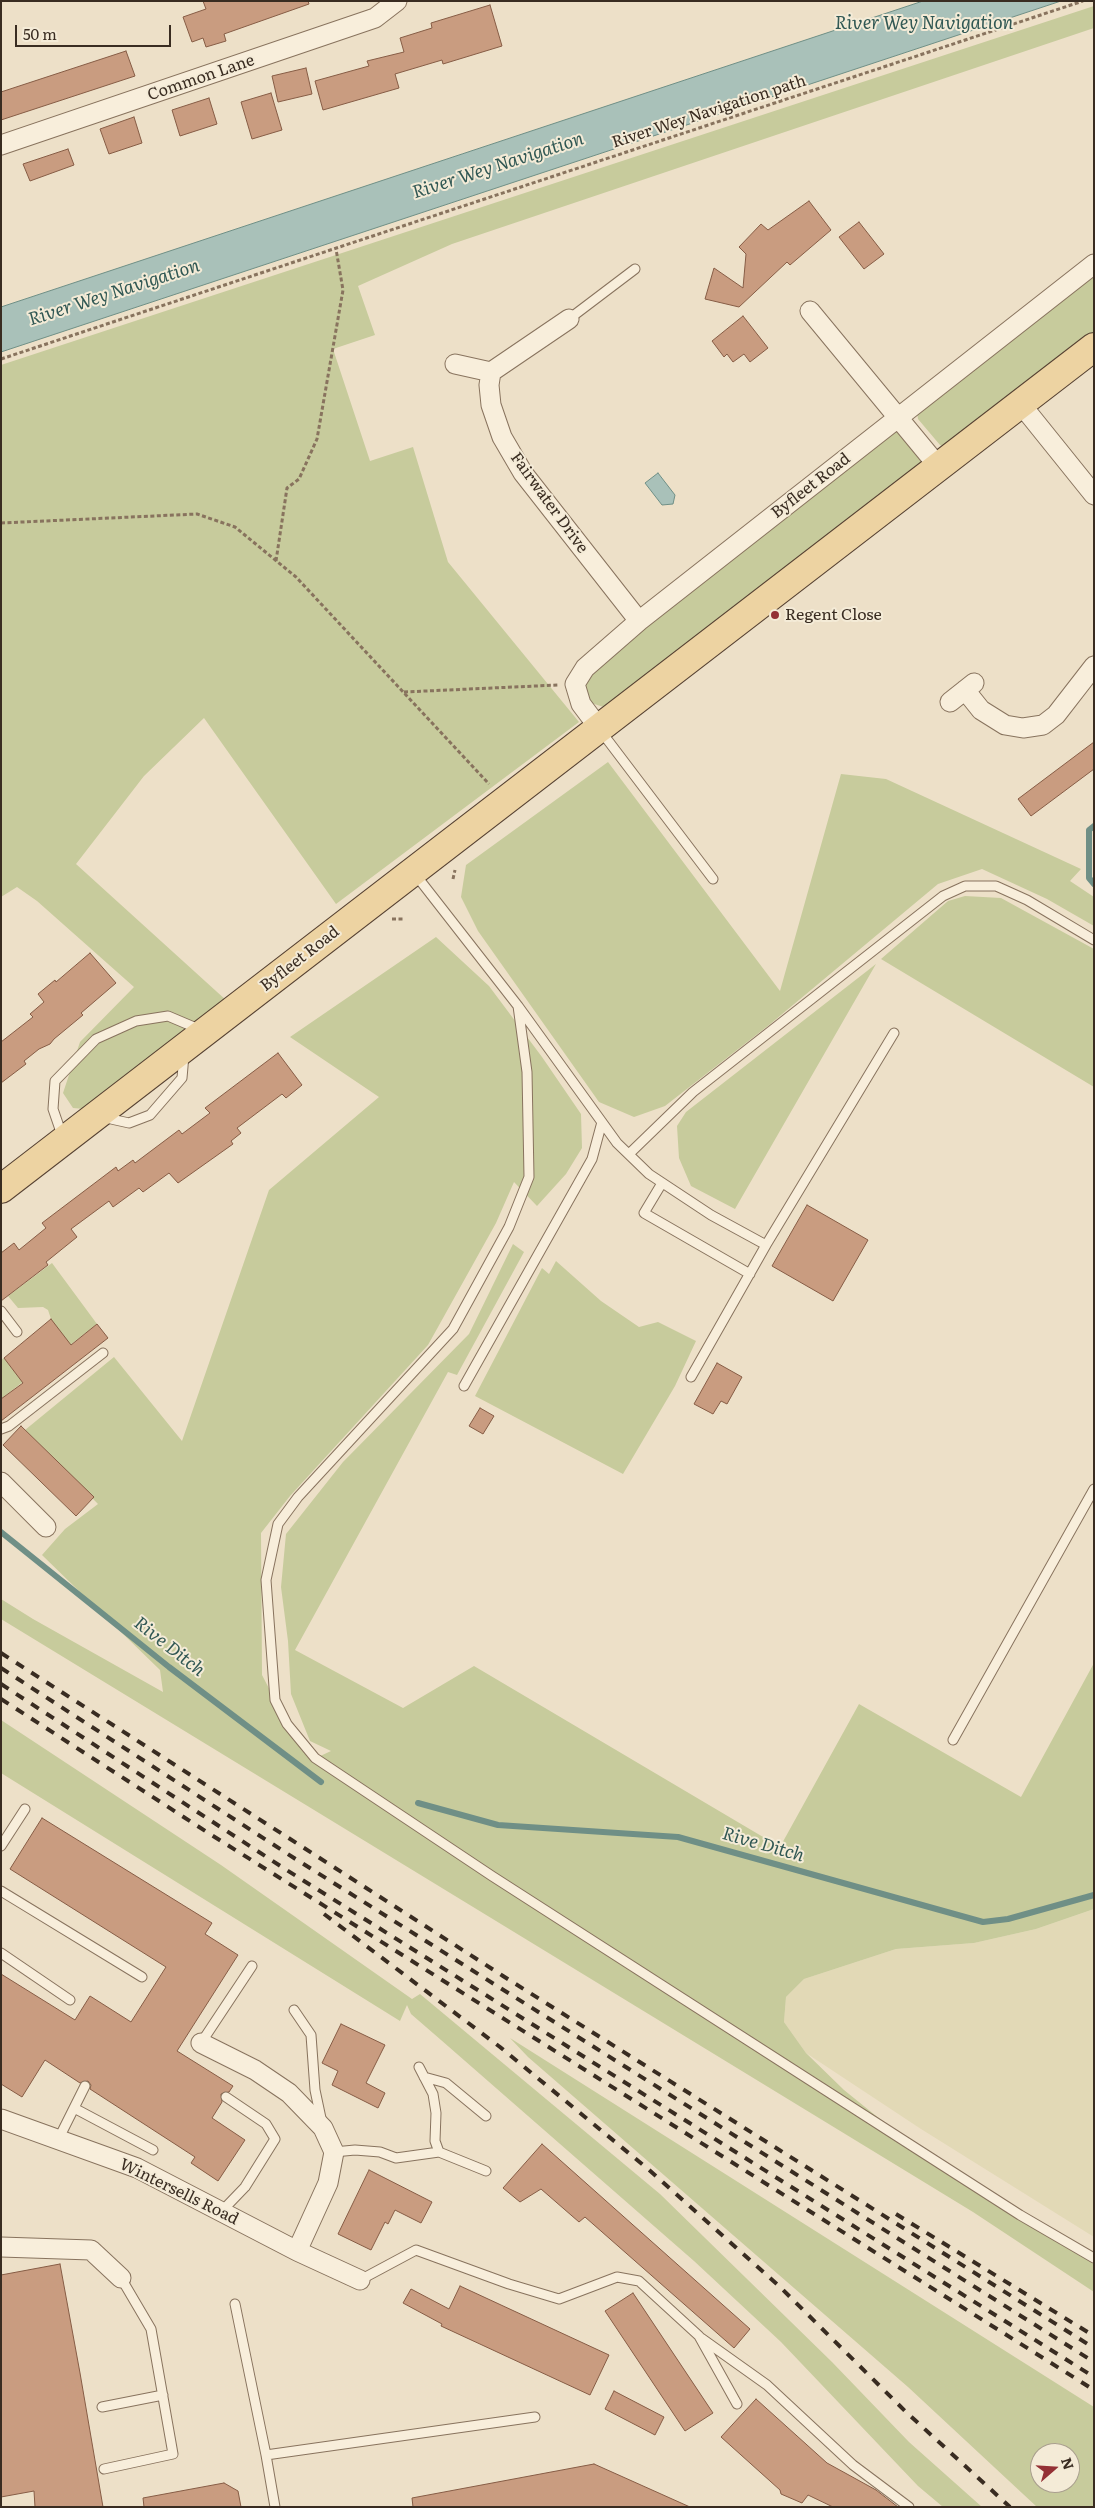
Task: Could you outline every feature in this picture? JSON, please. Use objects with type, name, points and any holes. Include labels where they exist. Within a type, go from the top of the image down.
[{"type":"main road","name":"Byfleet Road","points":[[1,1190],[1094,347]]},
{"type":"street","name":"Common Lane","points":[[1,145],[375,18],[397,1]]},
{"type":"street","name":"Byfleet Road","points":[[574,684],[585,668],[639,621],[1094,264]]},
{"type":"street","points":[[810,311],[938,466]]},
{"type":"street","points":[[455,364],[491,372],[569,319]]},
{"type":"street","name":"Fairwater Drive","points":[[491,372],[488,386],[491,405],[502,437],[523,473],[639,621]]},
{"type":"street","points":[[1020,403],[1094,495]]},
{"type":"street","points":[[950,702],[970,686],[981,710],[1005,725],[1023,728],[1043,725],[1056,714],[1094,666]]},
{"type":"street","points":[[574,684],[581,704],[599,728]]},
{"type":"street","points":[[1,1482],[46,1528]]},
{"type":"street","points":[[201,2043],[255,2070],[289,2093],[323,2128],[334,2152],[328,2183],[297,2251]]},
{"type":"street","name":"Wintersells Road","points":[[1,2119],[137,2168],[220,2213],[360,2280]]},
{"type":"street","points":[[1,2247],[91,2250],[121,2278]]},
{"type":"lane","points":[[569,319],[634,269]]},
{"type":"lane","points":[[599,728],[713,879]]},
{"type":"lane","points":[[413,872],[518,1006],[602,1122],[628,1154],[650,1174],[711,1215],[766,1246]]},
{"type":"lane","points":[[628,1154],[693,1092],[942,896],[965,886],[996,886],[1027,900],[1094,940]]},
{"type":"lane","points":[[518,1006],[527,1072],[529,1178],[509,1227],[453,1329],[298,1497],[278,1524],[266,1580],[275,1700],[287,1724],[315,1758],[500,1881],[1012,2210],[1094,2258]]},
{"type":"lane","points":[[64,1140],[53,1109],[55,1081],[96,1039],[136,1021],[168,1016],[205,1032]]},
{"type":"lane","points":[[691,1377],[766,1246],[894,1033]]},
{"type":"lane","points":[[464,1386],[592,1159],[602,1122]]},
{"type":"lane","points":[[662,1182],[644,1213],[750,1274]]},
{"type":"lane","points":[[1,1311],[18,1332]]},
{"type":"lane","points":[[1,1429],[9,1426],[103,1353]]},
{"type":"lane","points":[[954,1740],[1094,1489]]},
{"type":"lane","points":[[1,1846],[25,1809]]},
{"type":"lane","points":[[1,1892],[142,1977]]},
{"type":"lane","points":[[1,1954],[70,2000]]},
{"type":"lane","points":[[201,2043],[252,1966]]},
{"type":"lane","points":[[294,2010],[312,2035],[315,2090],[323,2128]]},
{"type":"lane","points":[[419,2067],[433,2094],[436,2113],[435,2141],[439,2152]]},
{"type":"lane","points":[[424,2077],[446,2083],[486,2116]]},
{"type":"lane","points":[[58,2140],[85,2086]]},
{"type":"lane","points":[[220,2213],[245,2187],[275,2139],[266,2124],[226,2097]]},
{"type":"lane","points":[[74,2108],[153,2150]]},
{"type":"lane","points":[[334,2152],[356,2150],[380,2152],[396,2158],[439,2152],[486,2171]]},
{"type":"lane","points":[[360,2280],[416,2250],[509,2284],[560,2300],[617,2277],[639,2281],[699,2336],[767,2385],[853,2465],[909,2507]]},
{"type":"lane","points":[[104,2469],[173,2454],[151,2329],[121,2278]]},
{"type":"lane","points":[[235,2304],[275,2507]]},
{"type":"lane","points":[[699,2336],[737,2404]]},
{"type":"lane","points":[[102,2407],[163,2395]]},
{"type":"lane","points":[[266,2455],[535,2417]]},
{"type":"path","name":"River Wey Navigation path","points":[[1,359],[1083,1]]},
{"type":"path","points":[[276,561],[287,488],[299,479],[317,439],[343,290],[336,248]]},
{"type":"path","points":[[1,523],[198,514],[235,527],[296,577],[505,800]]},
{"type":"path","points":[[404,692],[574,684]]},
{"type":"shaded area","points":[[1094,1909],[1094,2237],[921,2129],[806,2053],[784,2022],[786,1997],[804,1979],[896,1949],[974,1943],[1036,1929]]},
{"type":"green space","points":[[1094,6],[1094,28],[452,244],[358,286],[375,335],[333,349],[370,461],[413,447],[448,562],[579,722],[336,904],[204,718],[144,776],[76,864],[227,1001],[84,1109],[73,1108],[63,1093],[80,1042],[134,987],[37,901],[17,887],[1,897],[1,365]]},
{"type":"green space","points":[[1094,272],[1094,347],[956,453],[940,445],[918,419],[917,412]]},
{"type":"green space","points":[[892,423],[932,471],[619,712],[585,701],[585,668]]},
{"type":"green space","points":[[608,762],[780,991],[841,774],[886,779],[1081,869],[1070,881],[1094,897],[1094,926],[1047,899],[982,869],[938,884],[769,1025],[665,1106],[634,1117],[599,1102],[478,931],[461,897],[466,865]]},
{"type":"green space","points":[[965,896],[1001,898],[1094,949],[1094,1087],[881,959],[948,901]]},
{"type":"green space","points":[[436,937],[489,986],[542,1057],[581,1114],[582,1148],[566,1174],[537,1206],[514,1182],[496,1223],[428,1345],[290,1496],[261,1533],[262,1675],[275,1700],[316,1758],[331,1751],[310,1741],[291,1694],[288,1641],[281,1587],[286,1534],[343,1462],[469,1334],[513,1244],[524,1252],[457,1375],[448,1372],[295,1650],[403,1708],[474,1666],[780,1847],[859,1704],[1021,1797],[1094,1663],[1094,1909],[1036,1929],[974,1943],[896,1949],[804,1979],[786,1997],[784,2022],[806,2053],[844,2090],[917,2149],[1094,2258],[1094,2292],[973,2212],[1,1619],[1,1599],[163,1692],[160,1670],[42,1555],[65,1529],[98,1504],[25,1430],[114,1357],[182,1441],[269,1190],[379,1097],[290,1037]]},
{"type":"green space","points":[[876,964],[735,1209],[691,1186],[679,1158],[677,1126],[686,1112]]},
{"type":"green space","points":[[556,1261],[601,1301],[639,1327],[658,1322],[696,1341],[675,1386],[623,1474],[475,1396],[542,1268],[549,1274]]},
{"type":"green space","points":[[52,1263],[97,1324],[1,1399],[1,1360],[4,1358],[14,1371],[51,1319],[48,1310],[43,1307],[18,1308],[8,1296]]},
{"type":"green space","points":[[1,1720],[221,1865],[412,1999],[420,1994],[660,2194],[832,2362],[909,2442],[982,2507],[943,2507],[918,2486],[781,2342],[694,2261],[411,2014],[407,2005],[400,2021],[1,1773]]},
{"type":"green space","points":[[510,2038],[1094,2407],[1094,2507],[1037,2507],[908,2387],[528,2057]]},
{"type":"water","name":"River Wey Navigation","points":[[923,1],[1061,1],[1,352],[1,307]]},
{"type":"water","points":[[658,473],[675,495],[673,504],[662,505],[645,483]]},
{"type":"building","points":[[203,1],[308,1],[309,4],[224,34],[226,41],[206,47],[203,38],[192,42],[183,17],[206,9]]},
{"type":"building","points":[[490,5],[502,46],[443,64],[442,60],[395,74],[399,88],[323,110],[315,81],[369,66],[367,61],[404,52],[400,38],[432,28],[431,23]]},
{"type":"building","points":[[126,51],[135,76],[1,120],[1,92]]},
{"type":"building","points":[[306,68],[312,94],[278,102],[272,76]]},
{"type":"building","points":[[271,93],[282,130],[252,139],[241,102]]},
{"type":"building","points":[[209,98],[217,124],[180,136],[172,110]]},
{"type":"building","points":[[134,117],[142,143],[109,154],[100,129]]},
{"type":"building","points":[[68,149],[74,165],[30,181],[23,164]]},
{"type":"building","points":[[809,201],[831,230],[790,265],[787,262],[739,307],[705,299],[714,268],[743,288],[746,254],[739,247],[761,224],[768,230]]},
{"type":"building","points":[[859,222],[884,254],[864,269],[839,237]]},
{"type":"building","points":[[743,316],[768,348],[750,362],[744,354],[733,362],[727,354],[724,357],[712,341]]},
{"type":"building","points":[[1094,742],[1094,769],[1031,816],[1018,799]]},
{"type":"building","points":[[90,953],[116,983],[81,1013],[83,1015],[50,1044],[39,1049],[24,1061],[26,1064],[1,1083],[1,1042],[33,1017],[30,1014],[44,1002],[38,994],[55,980],[56,982]]},
{"type":"building","points":[[278,1053],[302,1085],[286,1098],[282,1094],[237,1128],[241,1133],[231,1141],[233,1144],[178,1183],[169,1173],[143,1192],[139,1188],[113,1207],[109,1201],[71,1229],[77,1237],[46,1262],[48,1265],[1,1301],[1,1253],[14,1243],[19,1250],[46,1228],[42,1223],[116,1167],[118,1171],[133,1160],[135,1163],[179,1130],[182,1134],[210,1113],[205,1108]]},
{"type":"building","points":[[807,1205],[868,1240],[833,1301],[772,1266]]},
{"type":"building","points":[[51,1319],[71,1345],[97,1324],[108,1338],[1,1421],[1,1399],[23,1383],[4,1358]]},
{"type":"building","points":[[717,1363],[742,1377],[727,1404],[721,1401],[713,1414],[694,1404]]},
{"type":"building","points":[[480,1408],[494,1416],[483,1434],[469,1426]]},
{"type":"building","points":[[21,1426],[94,1497],[76,1516],[3,1445]]},
{"type":"building","points":[[42,1818],[212,1923],[205,1934],[238,1955],[177,2051],[233,2086],[229,2092],[221,2094],[222,2102],[212,2118],[245,2140],[218,2181],[191,2163],[195,2157],[90,2089],[91,2085],[88,2081],[80,2083],[45,2060],[22,2097],[1,2084],[1,1974],[75,2020],[90,1996],[131,2022],[166,1967],[10,1869]]},
{"type":"building","points":[[341,2024],[385,2045],[366,2083],[385,2093],[378,2108],[332,2085],[338,2071],[322,2063]]},
{"type":"building","points":[[542,2144],[750,2329],[734,2348],[585,2217],[579,2222],[541,2189],[520,2202],[503,2188]]},
{"type":"building","points":[[369,2170],[432,2202],[421,2223],[395,2210],[388,2224],[385,2222],[371,2250],[338,2234]]},
{"type":"building","points":[[60,2264],[103,2507],[35,2507],[34,2491],[1,2497],[1,2275]]},
{"type":"building","points":[[460,2286],[609,2355],[590,2395],[441,2326],[442,2324],[403,2303],[411,2289],[449,2309]]},
{"type":"building","points":[[633,2293],[713,2413],[685,2431],[605,2311]]},
{"type":"building","points":[[614,2391],[664,2417],[655,2435],[605,2409]]},
{"type":"building","points":[[756,2399],[827,2463],[876,2490],[898,2507],[833,2507],[808,2495],[802,2503],[781,2494],[780,2490],[721,2437]]},
{"type":"building","points":[[594,2464],[690,2507],[413,2507],[412,2498]]},
{"type":"building","points":[[224,2483],[238,2491],[241,2507],[144,2507],[143,2498]]},
{"type":"waterway","points":[[1094,826],[1089,830],[1089,878],[1094,884]]},
{"type":"waterway","name":"Rive Ditch","points":[[1,1532],[169,1667],[321,1782]]},
{"type":"waterway","name":"Rive Ditch","points":[[418,1803],[498,1825],[678,1837],[983,1922],[1008,1919],[1094,1895]]},
{"type":"railway","points":[[1,1653],[503,1976],[1094,2348]]},
{"type":"railway","points":[[1,1668],[294,1858],[1094,2362]]},
{"type":"railway","points":[[1,1684],[285,1869],[1094,2377]]},
{"type":"railway","points":[[1,1699],[210,1834],[1094,2390]]},
{"type":"railway","points":[[324,1914],[500,2047],[648,2169],[778,2285],[905,2411],[1010,2507]]},
{"type":"railway","points":[[896,2214],[1094,2336]]},
{"type":"place","name":"Regent Close","points":[[775,615]]}]
